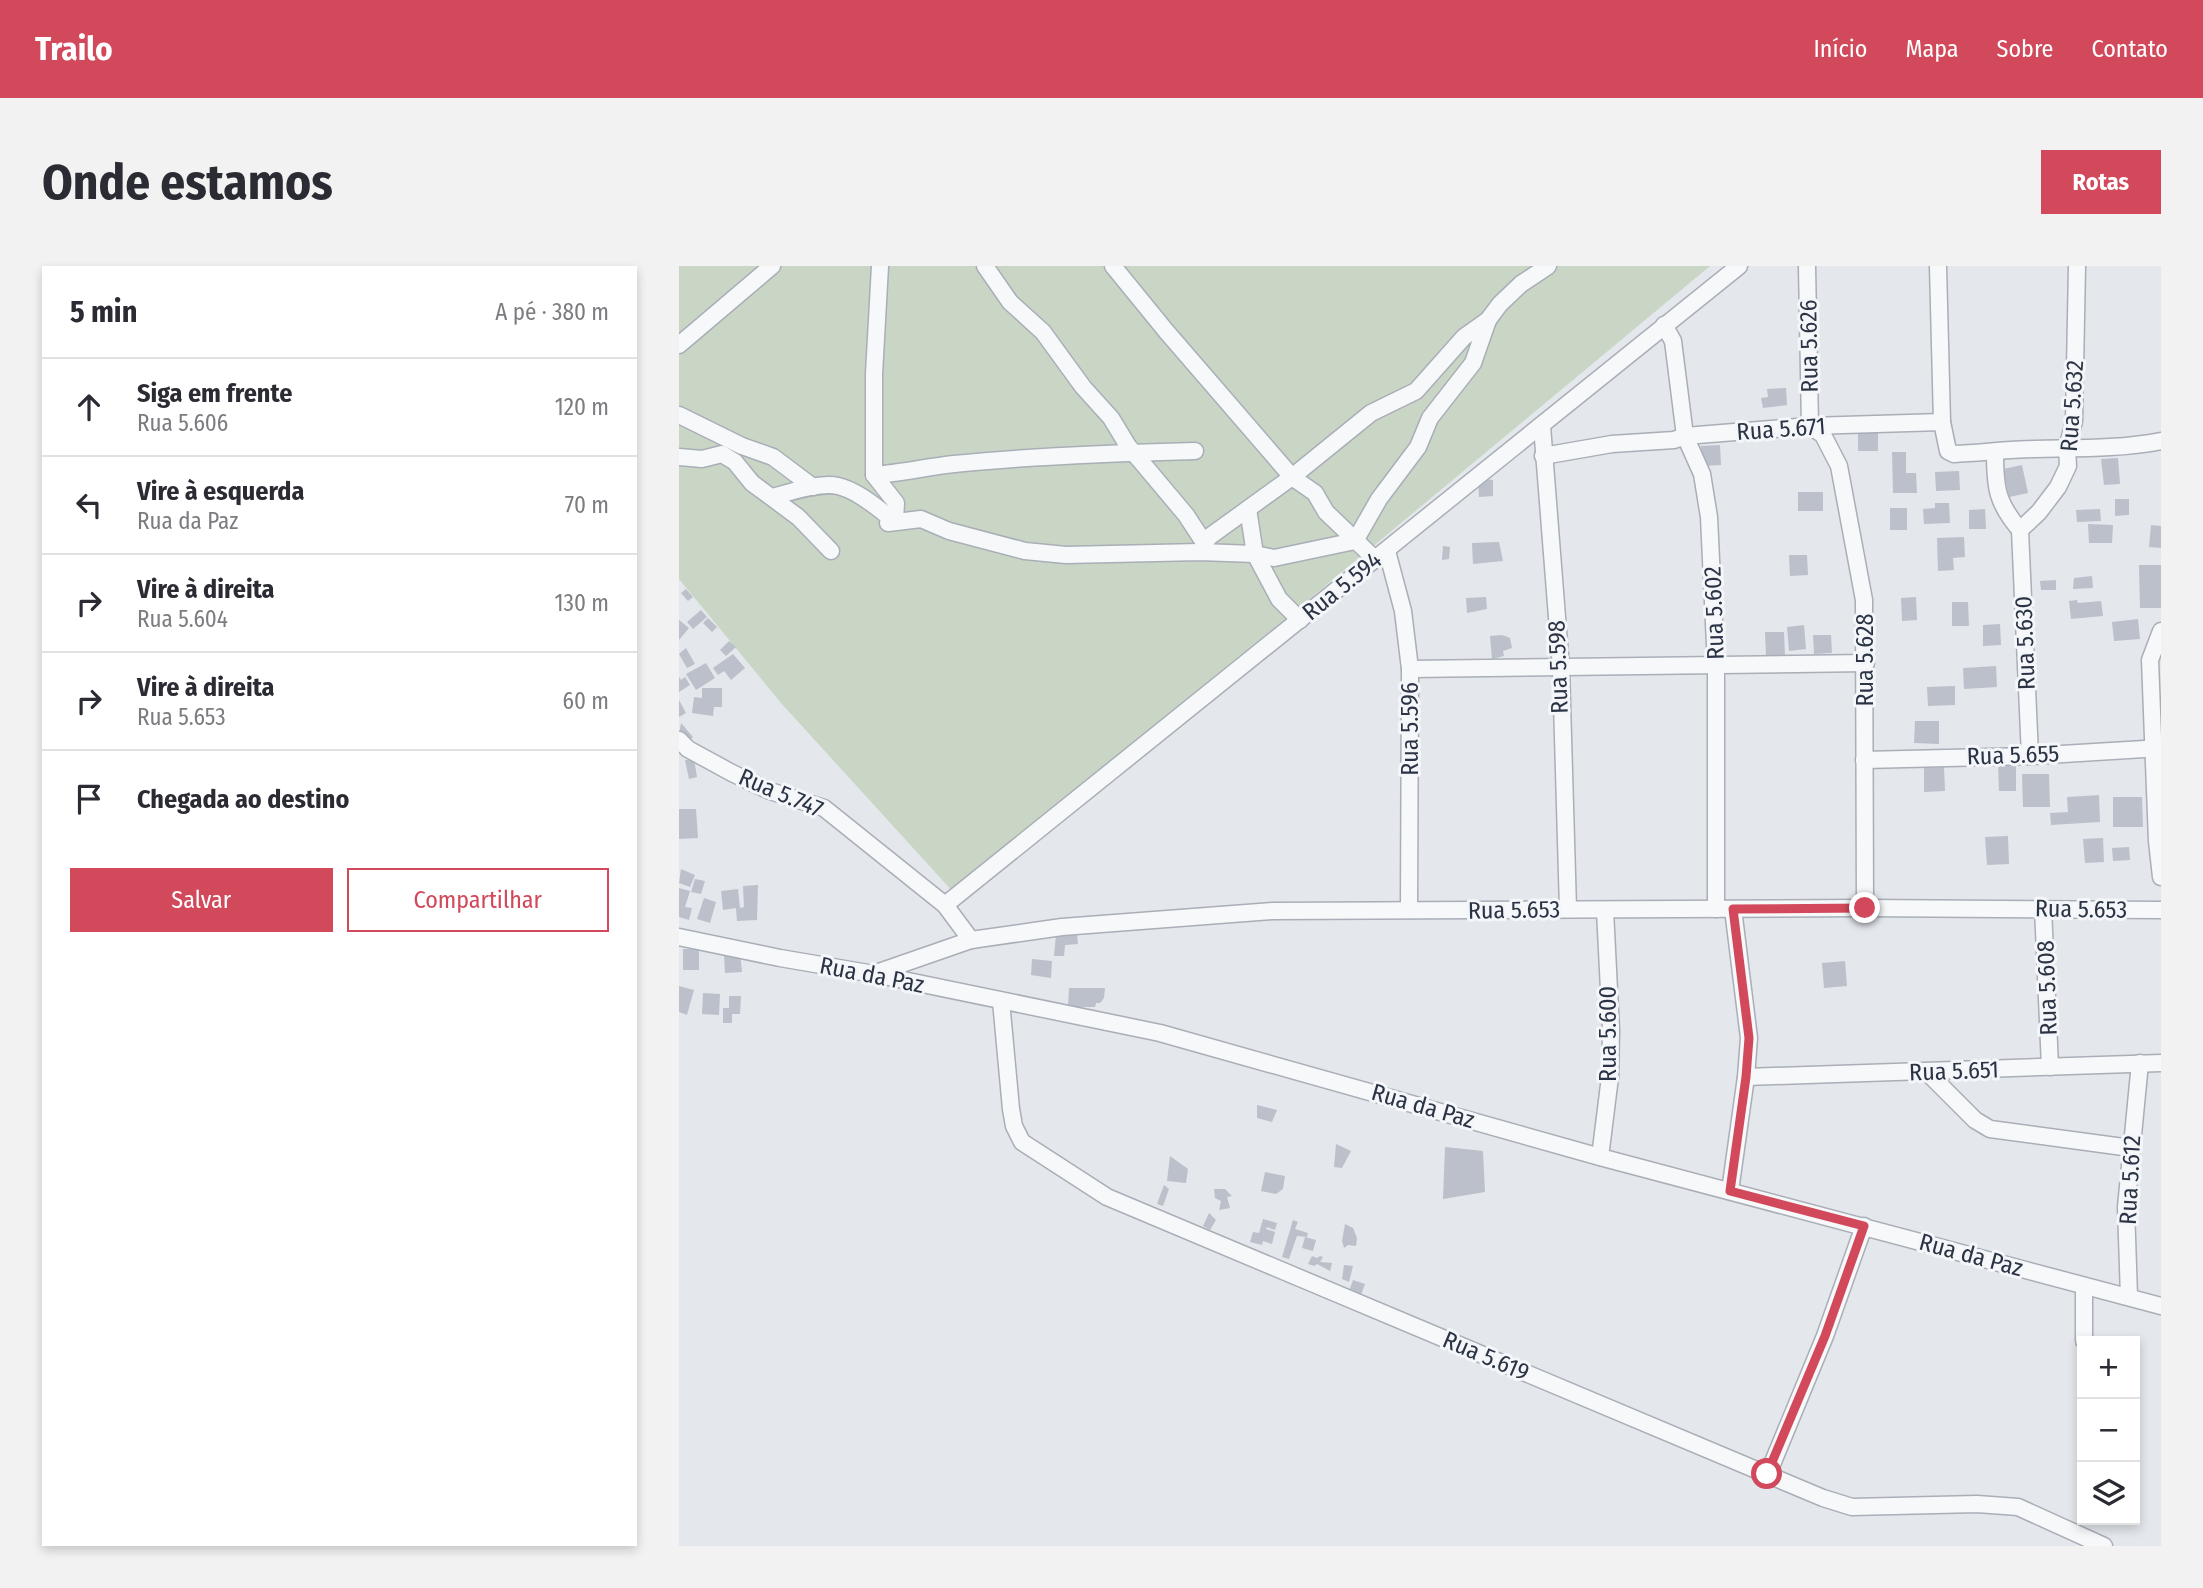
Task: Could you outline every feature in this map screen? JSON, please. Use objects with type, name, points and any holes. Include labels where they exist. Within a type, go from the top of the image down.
[{"type":"street","points":[[679,345],[772,266]]},
{"type":"street","points":[[880,266],[874,374],[874,475],[896,503],[892,522]]},
{"type":"street","points":[[985,266],[1010,302],[1043,332],[1083,387],[1111,418],[1128,446],[1186,515],[1203,548]]},
{"type":"street","points":[[1113,266],[1292,477],[1315,493],[1326,512],[1355,541],[1381,555]]},
{"type":"street","points":[[773,497],[837,485],[864,498],[892,522],[922,519],[949,531],[1024,551],[1066,555],[1203,548],[1275,558],[1355,541],[1379,499],[1418,447],[1430,418],[1473,363],[1488,320],[1521,284],[1548,266]]},
{"type":"street","name":"Rua 5.594","points":[[945,905],[1739,266]]},
{"type":"street","name":"Rua 5.626","points":[[1807,266],[1810,426]]},
{"type":"street","points":[[1938,266],[1941,422],[1948,451],[1954,454],[1995,453],[2016,449],[2140,445],[2161,441]]},
{"type":"street","name":"Rua 5.632","points":[[2020,530],[2058,488],[2067,466],[2067,449],[2074,421],[2077,266]]},
{"type":"street","points":[[1203,548],[1209,537],[1292,477],[1371,413],[1416,391],[1464,337],[1488,320]]},
{"type":"street","name":"Rua 5.602","points":[[1664,325],[1673,341],[1685,436],[1702,474],[1709,517],[1717,666],[1716,909]]},
{"type":"street","points":[[679,415],[742,446],[773,457],[813,488]]},
{"type":"street","name":"Rua 5.671","points":[[1543,456],[1612,444],[1674,440],[1685,436],[1810,426],[1941,422]]},
{"type":"street","name":"Rua 5.598","points":[[1542,426],[1560,668],[1567,909]]},
{"type":"street","name":"Rua 5.628","points":[[1810,426],[1823,435],[1831,448],[1843,481],[1864,600],[1865,908]]},
{"type":"street","points":[[874,475],[899,474],[953,464],[1195,451]]},
{"type":"street","points":[[1995,453],[1995,482],[2005,512],[2020,530]]},
{"type":"street","points":[[679,457],[702,459],[722,454],[735,462],[752,483],[798,517],[831,551]]},
{"type":"street","points":[[1248,509],[1255,554],[1279,598],[1300,620]]},
{"type":"street","name":"Rua 5.630","points":[[2020,530],[2030,756]]},
{"type":"street","name":"Rua 5.596","points":[[1381,555],[1403,611],[1410,669],[1409,910]]},
{"type":"street","points":[[2161,631],[2150,660],[2157,748],[2157,841],[2161,877]]},
{"type":"street","points":[[1410,669],[1866,663]]},
{"type":"street","name":"Rua 5.747","points":[[679,740],[688,749],[732,774],[824,808],[945,905],[971,940]]},
{"type":"street","name":"Rua 5.655","points":[[1864,760],[2030,756],[2157,748]]},
{"type":"street","name":"Rua 5.653","points":[[874,974],[971,940],[1062,927],[1273,911],[1865,908],[2161,911]]},
{"type":"street","name":"Rua 5.608","points":[[2043,908],[2050,1067]]},
{"type":"street","points":[[1730,1191],[1749,1038],[1733,909]]},
{"type":"street","name":"Rua 5.600","points":[[1600,1157],[1610,1077],[1611,1030],[1605,910]]},
{"type":"street","name":"Rua da Paz","points":[[679,937],[1160,1033],[1600,1157],[2161,1306]]},
{"type":"street","name":"Rua 5.619","points":[[1001,1001],[1011,1110],[1014,1126],[1022,1142],[1107,1198],[1822,1498],[1852,1507],[1977,1504],[2018,1507],[2104,1546]]},
{"type":"street","name":"Rua 5.612","points":[[2129,1297],[2126,1207],[2140,1063]]},
{"type":"street","name":"Rua 5.651","points":[[1746,1077],[2161,1063]]},
{"type":"street","points":[[1927,1072],[1975,1120],[1990,1129],[2131,1149]]},
{"type":"street","points":[[1767,1474],[1825,1336],[1864,1226]]},
{"type":"street","points":[[2084,1286],[2084,1336]]},
{"type":"street","points":[[2084,1525],[2084,1536]]},
{"type":"green space","points":[[679,266],[1710,266],[955,894],[781,703],[679,579]]},
{"type":"building","points":[[1786,388],[1787,405],[1763,408],[1761,398],[1768,397],[1767,389]]},
{"type":"building","points":[[1858,431],[1878,432],[1878,451],[1858,451]]},
{"type":"building","points":[[1720,445],[1721,465],[1702,466],[1701,446]]},
{"type":"building","points":[[1892,452],[1906,452],[1906,473],[1916,473],[1917,493],[1893,493]]},
{"type":"building","points":[[2118,458],[2120,484],[2104,485],[2101,459]]},
{"type":"building","points":[[2022,465],[2028,493],[2009,497],[2003,469]]},
{"type":"building","points":[[1959,471],[1960,490],[1936,491],[1935,472]]},
{"type":"building","points":[[1478,478],[1493,480],[1493,496],[1479,497]]},
{"type":"building","points":[[1798,492],[1823,492],[1823,511],[1798,511]]},
{"type":"building","points":[[2115,499],[2129,499],[2129,515],[2115,516]]},
{"type":"building","points":[[1935,503],[1949,503],[1950,523],[1924,524],[1923,509],[1935,508]]},
{"type":"building","points":[[1890,508],[1907,508],[1907,530],[1890,530]]},
{"type":"building","points":[[1985,509],[1986,529],[1969,529],[1969,510]]},
{"type":"building","points":[[2100,509],[2101,521],[2077,522],[2076,510]]},
{"type":"building","points":[[2088,524],[2113,525],[2112,543],[2089,543]]},
{"type":"building","points":[[2151,525],[2161,526],[2161,548],[2149,547]]},
{"type":"building","points":[[1964,537],[1965,557],[1953,558],[1954,570],[1938,571],[1937,538]]},
{"type":"building","points":[[1499,542],[1503,561],[1473,564],[1472,543]]},
{"type":"building","points":[[1443,546],[1450,547],[1449,559],[1442,560]]},
{"type":"building","points":[[1789,555],[1807,555],[1808,575],[1790,576]]},
{"type":"building","points":[[2139,565],[2161,565],[2161,608],[2140,608]]},
{"type":"building","points":[[2092,576],[2093,588],[2073,589],[2074,578]]},
{"type":"building","points":[[2056,580],[2056,590],[2041,590],[2040,581]]},
{"type":"building","points":[[686,589],[693,597],[688,601],[681,593]]},
{"type":"building","points":[[1486,597],[1487,609],[1467,613],[1466,598]]},
{"type":"building","points":[[1916,597],[1917,620],[1902,621],[1901,598]]},
{"type":"building","points":[[2077,600],[2078,603],[2101,601],[2103,616],[2071,619],[2069,601]]},
{"type":"building","points":[[1952,602],[1968,602],[1969,626],[1952,626]]},
{"type":"building","points":[[701,610],[707,617],[693,629],[687,622]]},
{"type":"building","points":[[708,618],[717,627],[712,632],[703,623]]},
{"type":"building","points":[[2138,619],[2140,639],[2114,641],[2112,622]]},
{"type":"building","points":[[679,620],[689,628],[679,640]]},
{"type":"building","points":[[2000,624],[2001,645],[1983,646],[1983,625]]},
{"type":"building","points":[[1804,625],[1806,649],[1789,651],[1787,627]]},
{"type":"building","points":[[1765,632],[1784,632],[1785,656],[1766,656]]},
{"type":"building","points":[[1502,635],[1510,638],[1512,648],[1503,651],[1504,656],[1492,659],[1490,636]]},
{"type":"building","points":[[1813,635],[1831,635],[1832,653],[1814,654]]},
{"type":"building","points":[[729,641],[736,647],[726,656],[720,650]]},
{"type":"building","points":[[686,648],[695,664],[687,668],[679,654]]},
{"type":"building","points":[[733,654],[745,668],[731,680],[724,671],[718,675],[713,668]]},
{"type":"building","points":[[706,663],[715,678],[696,690],[686,674]]},
{"type":"building","points":[[1996,666],[1997,687],[1964,689],[1963,668]]},
{"type":"building","points":[[679,677],[681,680],[685,677],[690,685],[679,692]]},
{"type":"building","points":[[1955,686],[1955,705],[1928,706],[1927,687]]},
{"type":"building","points":[[702,688],[722,688],[722,707],[714,707],[713,716],[692,713],[694,697],[702,698]]},
{"type":"building","points":[[679,700],[686,713],[679,717]]},
{"type":"building","points":[[1915,721],[1939,721],[1939,744],[1914,743]]},
{"type":"building","points":[[681,723],[693,737],[686,743],[679,735]]},
{"type":"building","points":[[694,759],[697,777],[689,779],[685,760]]},
{"type":"building","points":[[1998,764],[2016,764],[2016,791],[1999,791]]},
{"type":"building","points":[[1944,767],[1945,791],[1924,792],[1924,768]]},
{"type":"building","points":[[2022,774],[2049,774],[2050,807],[2023,807]]},
{"type":"building","points":[[2099,795],[2100,822],[2051,825],[2050,813],[2068,812],[2067,797]]},
{"type":"building","points":[[2113,797],[2142,797],[2143,827],[2113,827]]},
{"type":"building","points":[[679,809],[696,809],[698,838],[679,839]]},
{"type":"building","points":[[2008,836],[2009,864],[1987,865],[1985,837]]},
{"type":"building","points":[[2103,838],[2104,862],[2085,863],[2083,839]]},
{"type":"building","points":[[2129,847],[2130,860],[2113,861],[2112,848]]},
{"type":"building","points":[[681,869],[695,875],[690,887],[679,883]]},
{"type":"building","points":[[695,879],[705,881],[701,894],[691,892]]},
{"type":"building","points":[[758,885],[757,920],[737,921],[736,908],[723,910],[721,891],[738,889],[740,908],[744,907],[743,886]]},
{"type":"building","points":[[679,888],[690,891],[685,907],[692,908],[689,920],[679,917]]},
{"type":"building","points":[[704,898],[716,902],[710,923],[697,919]]},
{"type":"building","points":[[1077,934],[1078,944],[1065,945],[1064,956],[1054,956],[1056,935]]},
{"type":"building","points":[[683,949],[699,949],[699,970],[683,970]]},
{"type":"building","points":[[740,953],[742,972],[725,973],[724,955]]},
{"type":"building","points":[[1032,959],[1052,961],[1051,978],[1031,975]]},
{"type":"building","points":[[1845,961],[1847,986],[1824,988],[1822,963]]},
{"type":"building","points":[[679,986],[694,990],[687,1015],[679,1012]]},
{"type":"building","points":[[1069,988],[1105,988],[1104,998],[1100,1003],[1096,1003],[1095,1007],[1068,1007]]},
{"type":"building","points":[[703,993],[720,994],[719,1015],[702,1014]]},
{"type":"building","points":[[729,996],[741,996],[740,1014],[732,1014],[732,1023],[723,1023],[723,1008],[729,1008]]},
{"type":"building","points":[[1257,1105],[1277,1110],[1272,1122],[1257,1118]]},
{"type":"building","points":[[1336,1144],[1351,1151],[1342,1168],[1334,1167]]},
{"type":"building","points":[[1445,1147],[1483,1151],[1485,1192],[1443,1199]]},
{"type":"building","points":[[1170,1156],[1188,1169],[1186,1183],[1167,1181]]},
{"type":"building","points":[[1265,1172],[1285,1176],[1283,1189],[1276,1194],[1261,1191]]},
{"type":"building","points":[[1164,1185],[1169,1189],[1163,1206],[1157,1204]]},
{"type":"building","points":[[1214,1189],[1225,1189],[1232,1196],[1227,1197],[1230,1208],[1219,1210],[1221,1201],[1215,1198]]},
{"type":"building","points":[[1209,1213],[1216,1220],[1210,1230],[1203,1226]]},
{"type":"building","points":[[1263,1219],[1277,1223],[1275,1230],[1266,1229],[1275,1232],[1272,1244],[1263,1241],[1262,1245],[1250,1242],[1253,1232],[1259,1233]]},
{"type":"building","points":[[1293,1220],[1298,1222],[1295,1229],[1308,1233],[1307,1237],[1297,1236],[1289,1259],[1282,1257]]},
{"type":"building","points":[[1345,1224],[1353,1228],[1357,1238],[1356,1246],[1348,1245],[1344,1248],[1342,1241]]},
{"type":"building","points":[[1305,1237],[1316,1240],[1313,1251],[1302,1248]]},
{"type":"building","points":[[1312,1256],[1323,1257],[1320,1262],[1332,1263],[1330,1271],[1317,1264],[1308,1264]]},
{"type":"building","points":[[1344,1265],[1353,1266],[1349,1282],[1342,1279]]},
{"type":"building","points":[[1353,1280],[1365,1284],[1361,1295],[1349,1291]]},
{"type":"route","points":[[1767,1474],[1825,1336],[1864,1226],[1730,1191],[1749,1038],[1733,909],[1865,908]]}]
